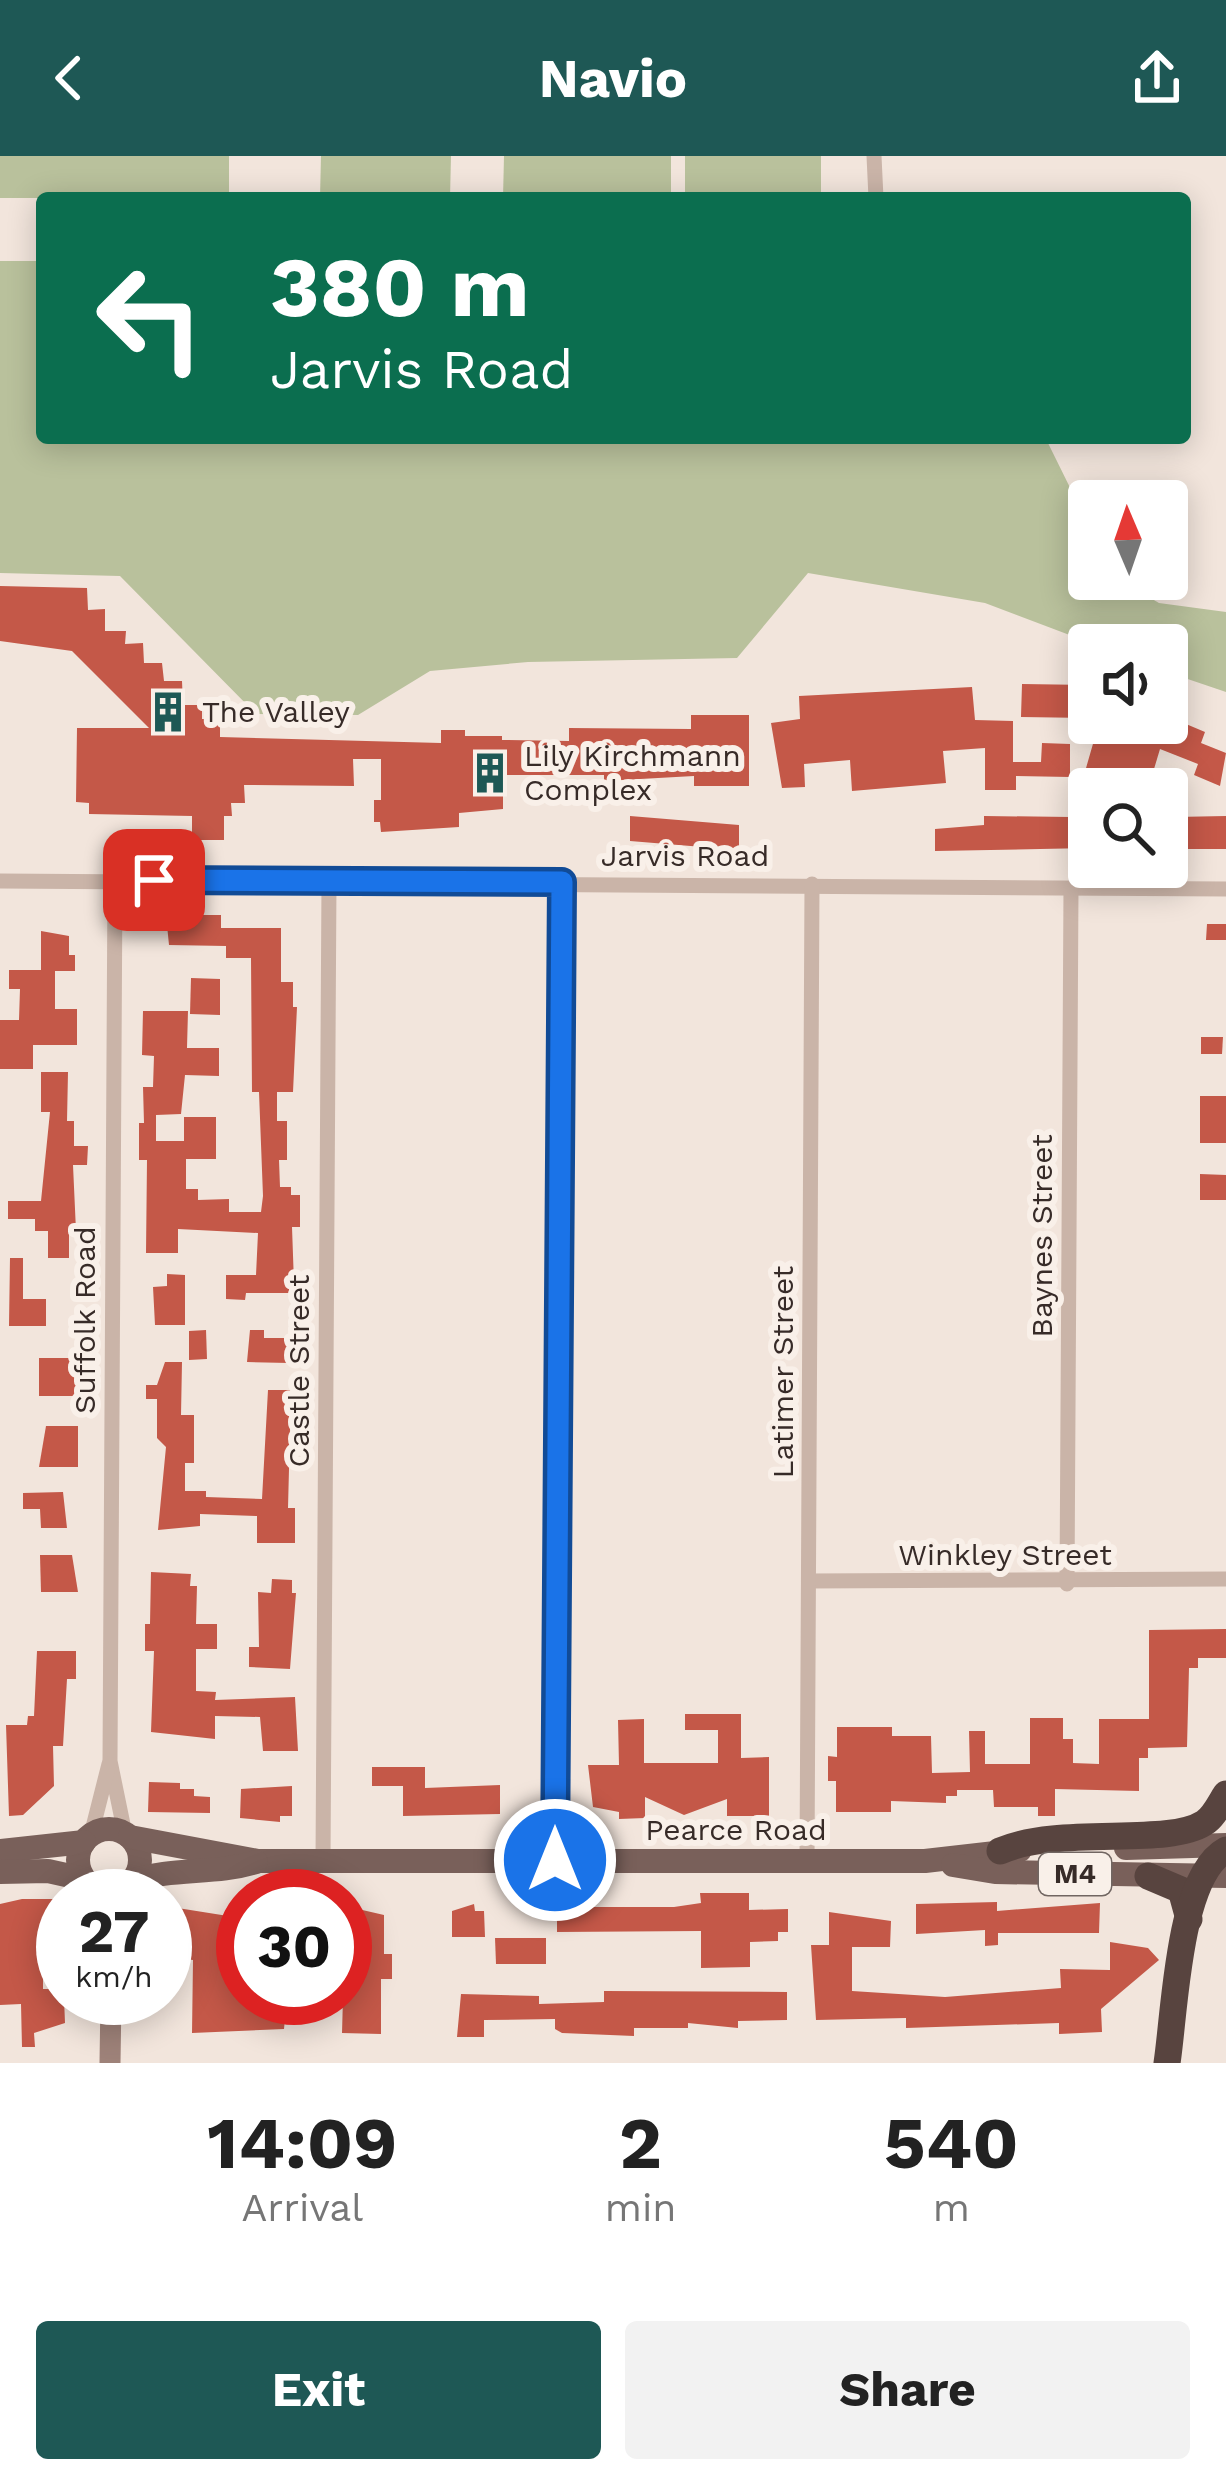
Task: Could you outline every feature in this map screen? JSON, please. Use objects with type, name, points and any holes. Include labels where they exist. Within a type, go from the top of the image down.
[{"type":"highway","points":[[1000,1851],[1044,1836],[1174,1832],[1201,1826],[1226,1794]]},
{"type":"highway","points":[[1167,2063],[1190,1918],[1226,1848]]},
{"type":"highway","points":[[1148,1876],[1181,1890],[1190,1918]]},
{"type":"main road","name":"Pearce Road","points":[[0,1851],[87,1838],[111,1829],[258,1861],[925,1861],[1000,1851],[1226,1848]]},
{"type":"main road","points":[[128,1835],[141,1859],[136,1869]]},
{"type":"main road","points":[[81,1869],[87,1838]]},
{"type":"main road","name":"Pearce Road","points":[[192,1872],[224,1872],[258,1861]]},
{"type":"main road","name":"Pearce Road","points":[[925,1861],[995,1872],[1213,1876]]},
{"type":"main road","name":"Pearce Road","points":[[0,1872],[36,1871]]},
{"type":"street","points":[[874,156],[876,192]]},
{"type":"street","name":"Jarvis Road","points":[[0,880],[1068,888]]},
{"type":"street","name":"Suffolk Road","points":[[115,880],[110,1761],[128,1835]]},
{"type":"street","name":"Castle Street","points":[[323,1860],[329,882]]},
{"type":"street","points":[[555,1860],[562,882]]},
{"type":"street","name":"Latimer Street","points":[[807,1861],[812,884]]},
{"type":"street","name":"Jarvis Road","points":[[1071,888],[1226,890]]},
{"type":"street","name":"Baynes Street","points":[[1067,1584],[1071,888]]},
{"type":"street","name":"Winkley Street","points":[[809,1581],[1067,1584],[1226,1580]]},
{"type":"street","name":"Suffolk Road","points":[[87,1838],[110,1761]]},
{"type":"street","points":[[110,2063],[111,2025]]},
{"type":"green space","points":[[0,156],[229,156],[229,192],[36,192],[36,198],[0,198]]},
{"type":"green space","points":[[321,156],[451,156],[450,192],[320,192]]},
{"type":"green space","points":[[504,156],[671,156],[671,192],[503,192]]},
{"type":"green space","points":[[685,156],[821,156],[821,192],[685,192]]},
{"type":"green space","points":[[0,261],[36,261],[36,444],[1048,444],[1068,484],[1068,600],[1154,600],[1226,612],[1226,692],[1188,679],[1188,624],[1068,624],[1068,634],[985,603],[808,573],[737,658],[528,662],[430,671],[358,715],[256,714],[120,576],[0,573]]},
{"type":"building","points":[[0,586],[87,588],[88,610],[105,609],[105,631],[126,631],[125,644],[143,643],[144,663],[162,663],[164,681],[182,681],[183,705],[202,705],[202,719],[220,719],[220,737],[441,743],[441,730],[465,730],[465,736],[502,736],[502,740],[569,741],[569,728],[691,729],[691,715],[749,715],[749,786],[694,786],[694,776],[604,781],[604,775],[503,775],[503,809],[459,813],[459,827],[381,832],[380,822],[374,822],[374,800],[381,800],[381,759],[353,759],[354,786],[244,785],[245,803],[231,803],[232,816],[224,816],[224,840],[192,840],[192,816],[89,814],[89,803],[76,802],[77,728],[149,728],[72,651],[0,641]]},
{"type":"building","points":[[1022,684],[1068,685],[1068,718],[1021,717]]},
{"type":"building","points":[[972,687],[975,720],[1013,721],[1013,762],[1041,762],[1042,743],[1070,744],[1068,777],[1016,776],[1016,790],[985,790],[985,748],[943,751],[946,783],[852,791],[850,760],[804,764],[805,787],[782,788],[771,723],[800,719],[799,696]]},
{"type":"building","points":[[1188,725],[1205,732],[1201,743],[1226,753],[1220,786],[1194,775],[1198,764],[1160,749],[1154,768],[1086,768],[1093,744],[1188,744]]},
{"type":"building","points":[[630,816],[739,825],[739,850],[630,841]]},
{"type":"building","points":[[984,816],[1068,817],[1068,848],[935,851],[935,829],[984,825]]},
{"type":"building","points":[[1226,816],[1226,849],[1188,849],[1188,817]]},
{"type":"building","points":[[166,915],[221,915],[221,928],[281,928],[281,982],[293,982],[293,1007],[297,1007],[293,1092],[277,1092],[277,1121],[287,1121],[287,1160],[279,1160],[280,1187],[291,1187],[291,1195],[300,1195],[300,1227],[292,1227],[294,1283],[289,1284],[289,1293],[246,1293],[245,1300],[226,1299],[226,1275],[256,1275],[258,1233],[178,1229],[178,1253],[146,1253],[147,1160],[139,1160],[139,1123],[144,1123],[143,1087],[153,1087],[154,1056],[142,1055],[143,1011],[188,1011],[187,1048],[219,1048],[219,1076],[185,1075],[181,1114],[156,1115],[156,1141],[184,1141],[184,1117],[216,1117],[216,1159],[186,1159],[186,1189],[198,1189],[198,1200],[229,1199],[229,1212],[261,1212],[263,1196],[259,1092],[252,1092],[251,958],[226,958],[226,946],[169,945]]},
{"type":"building","points":[[1207,924],[1226,924],[1226,940],[1206,940]]},
{"type":"building","points":[[41,931],[69,936],[69,955],[75,955],[75,971],[55,971],[55,1009],[77,1009],[77,1045],[33,1045],[33,1069],[0,1069],[0,1020],[19,1020],[20,989],[9,989],[9,970],[41,970]]},
{"type":"building","points":[[191,978],[220,979],[220,1015],[190,1014]]},
{"type":"building","points":[[1201,1037],[1223,1037],[1222,1054],[1201,1054]]},
{"type":"building","points":[[41,1072],[68,1072],[67,1121],[74,1121],[74,1146],[88,1146],[87,1165],[73,1165],[76,1231],[69,1231],[69,1258],[48,1258],[48,1231],[35,1231],[35,1219],[8,1219],[8,1201],[41,1201],[50,1112],[41,1112]]},
{"type":"building","points":[[1200,1096],[1226,1096],[1226,1143],[1200,1143]]},
{"type":"building","points":[[1200,1174],[1226,1175],[1226,1200],[1200,1200]]},
{"type":"building","points":[[10,1258],[23,1258],[23,1299],[46,1299],[46,1326],[9,1326]]},
{"type":"building","points":[[167,1274],[185,1275],[185,1325],[155,1325],[153,1287],[167,1286]]},
{"type":"building","points":[[206,1330],[207,1359],[189,1360],[189,1331]]},
{"type":"building","points":[[250,1330],[264,1330],[264,1338],[293,1338],[289,1363],[247,1362]]},
{"type":"building","points":[[39,1358],[80,1358],[80,1396],[39,1396]]},
{"type":"building","points":[[165,1362],[182,1362],[181,1415],[194,1415],[194,1463],[185,1463],[185,1491],[206,1491],[206,1497],[262,1499],[268,1390],[291,1390],[288,1508],[295,1508],[295,1543],[257,1543],[257,1516],[200,1514],[200,1526],[158,1530],[166,1447],[157,1438],[157,1399],[146,1399],[146,1385],[157,1385]]},
{"type":"building","points":[[46,1426],[78,1426],[78,1467],[39,1467]]},
{"type":"building","points":[[63,1492],[67,1528],[41,1528],[40,1509],[23,1509],[23,1493]]},
{"type":"building","points":[[40,1555],[72,1555],[78,1592],[41,1592]]},
{"type":"building","points":[[151,1572],[191,1574],[190,1586],[197,1586],[196,1624],[217,1624],[217,1649],[196,1649],[196,1691],[216,1692],[215,1700],[295,1697],[298,1751],[263,1751],[260,1717],[215,1716],[215,1739],[151,1732],[154,1651],[145,1651],[145,1624],[150,1624]]},
{"type":"building","points":[[272,1579],[292,1580],[292,1593],[296,1593],[290,1669],[249,1667],[249,1647],[259,1647],[258,1592],[271,1593]]},
{"type":"building","points":[[1226,1629],[1226,1658],[1198,1658],[1198,1668],[1189,1668],[1187,1747],[1148,1748],[1148,1758],[1139,1758],[1139,1791],[1055,1789],[1055,1816],[1038,1816],[1038,1807],[994,1807],[993,1790],[957,1790],[957,1796],[946,1796],[946,1803],[891,1801],[891,1812],[836,1812],[836,1781],[828,1781],[828,1756],[837,1757],[837,1727],[892,1727],[892,1736],[931,1736],[932,1773],[970,1772],[969,1731],[985,1731],[985,1764],[1030,1764],[1030,1718],[1063,1718],[1063,1739],[1073,1739],[1073,1763],[1099,1764],[1099,1719],[1149,1719],[1149,1630]]},
{"type":"building","points":[[37,1651],[76,1651],[76,1679],[67,1679],[63,1746],[53,1746],[54,1786],[23,1815],[9,1816],[6,1725],[27,1725],[28,1716],[34,1716]]},
{"type":"building","points":[[685,1714],[741,1714],[741,1758],[769,1757],[769,1816],[727,1816],[727,1799],[684,1815],[645,1797],[645,1818],[619,1819],[619,1812],[593,1807],[588,1765],[619,1765],[618,1720],[644,1719],[644,1763],[718,1763],[718,1730],[685,1730]]},
{"type":"building","points":[[372,1767],[425,1767],[425,1788],[500,1785],[500,1814],[403,1816],[403,1786],[372,1786]]},
{"type":"building","points":[[149,1782],[180,1783],[180,1789],[194,1789],[194,1796],[210,1797],[210,1813],[148,1812]]},
{"type":"building","points":[[292,1786],[292,1816],[280,1816],[280,1822],[240,1818],[241,1789]]},
{"type":"building","points":[[700,1893],[749,1893],[749,1910],[788,1909],[788,1932],[778,1932],[778,1941],[750,1942],[750,1967],[701,1968],[701,1931],[557,1932],[557,1907],[674,1907],[701,1903]]},
{"type":"building","points":[[36,1899],[36,2025],[59,2025],[34,2033],[35,2047],[22,2047],[21,2004],[0,2005],[0,1904]]},
{"type":"building","points":[[997,1902],[997,1911],[1100,1903],[1099,1933],[998,1933],[998,1945],[985,1946],[985,1930],[916,1934],[916,1904]]},
{"type":"building","points":[[474,1904],[475,1911],[484,1911],[485,1937],[452,1937],[452,1911]]},
{"type":"building","points":[[192,1910],[216,1914],[216,2025],[284,2025],[284,2029],[192,2033]]},
{"type":"building","points":[[372,1912],[384,1915],[384,1954],[392,1954],[392,1979],[381,1979],[381,2034],[342,2033],[342,2025],[372,2025]]},
{"type":"building","points":[[829,1912],[891,1921],[890,1947],[852,1947],[852,1991],[945,1997],[1061,1988],[1060,1969],[1110,1970],[1110,1942],[1148,1948],[1159,1960],[1101,2009],[1102,2032],[1059,2034],[1059,2023],[906,2028],[906,2018],[816,2020],[811,1945],[829,1945]]},
{"type":"building","points":[[495,1938],[546,1938],[546,1964],[496,1964]]},
{"type":"building","points":[[604,1991],[787,1992],[787,2020],[738,2021],[738,2028],[688,2023],[688,2028],[634,2028],[634,2036],[562,2033],[555,2029],[555,2019],[484,2020],[484,2037],[457,2037],[461,1994],[539,1996],[539,2004],[604,2002]]},
{"type":"place","name":"The Valley","points":[[168,712]]},
{"type":"place","name":"Lily Kirchmann Complex","points":[[490,773]]},
{"type":"route","points":[[154,880],[562,882],[555,1860]]}]
